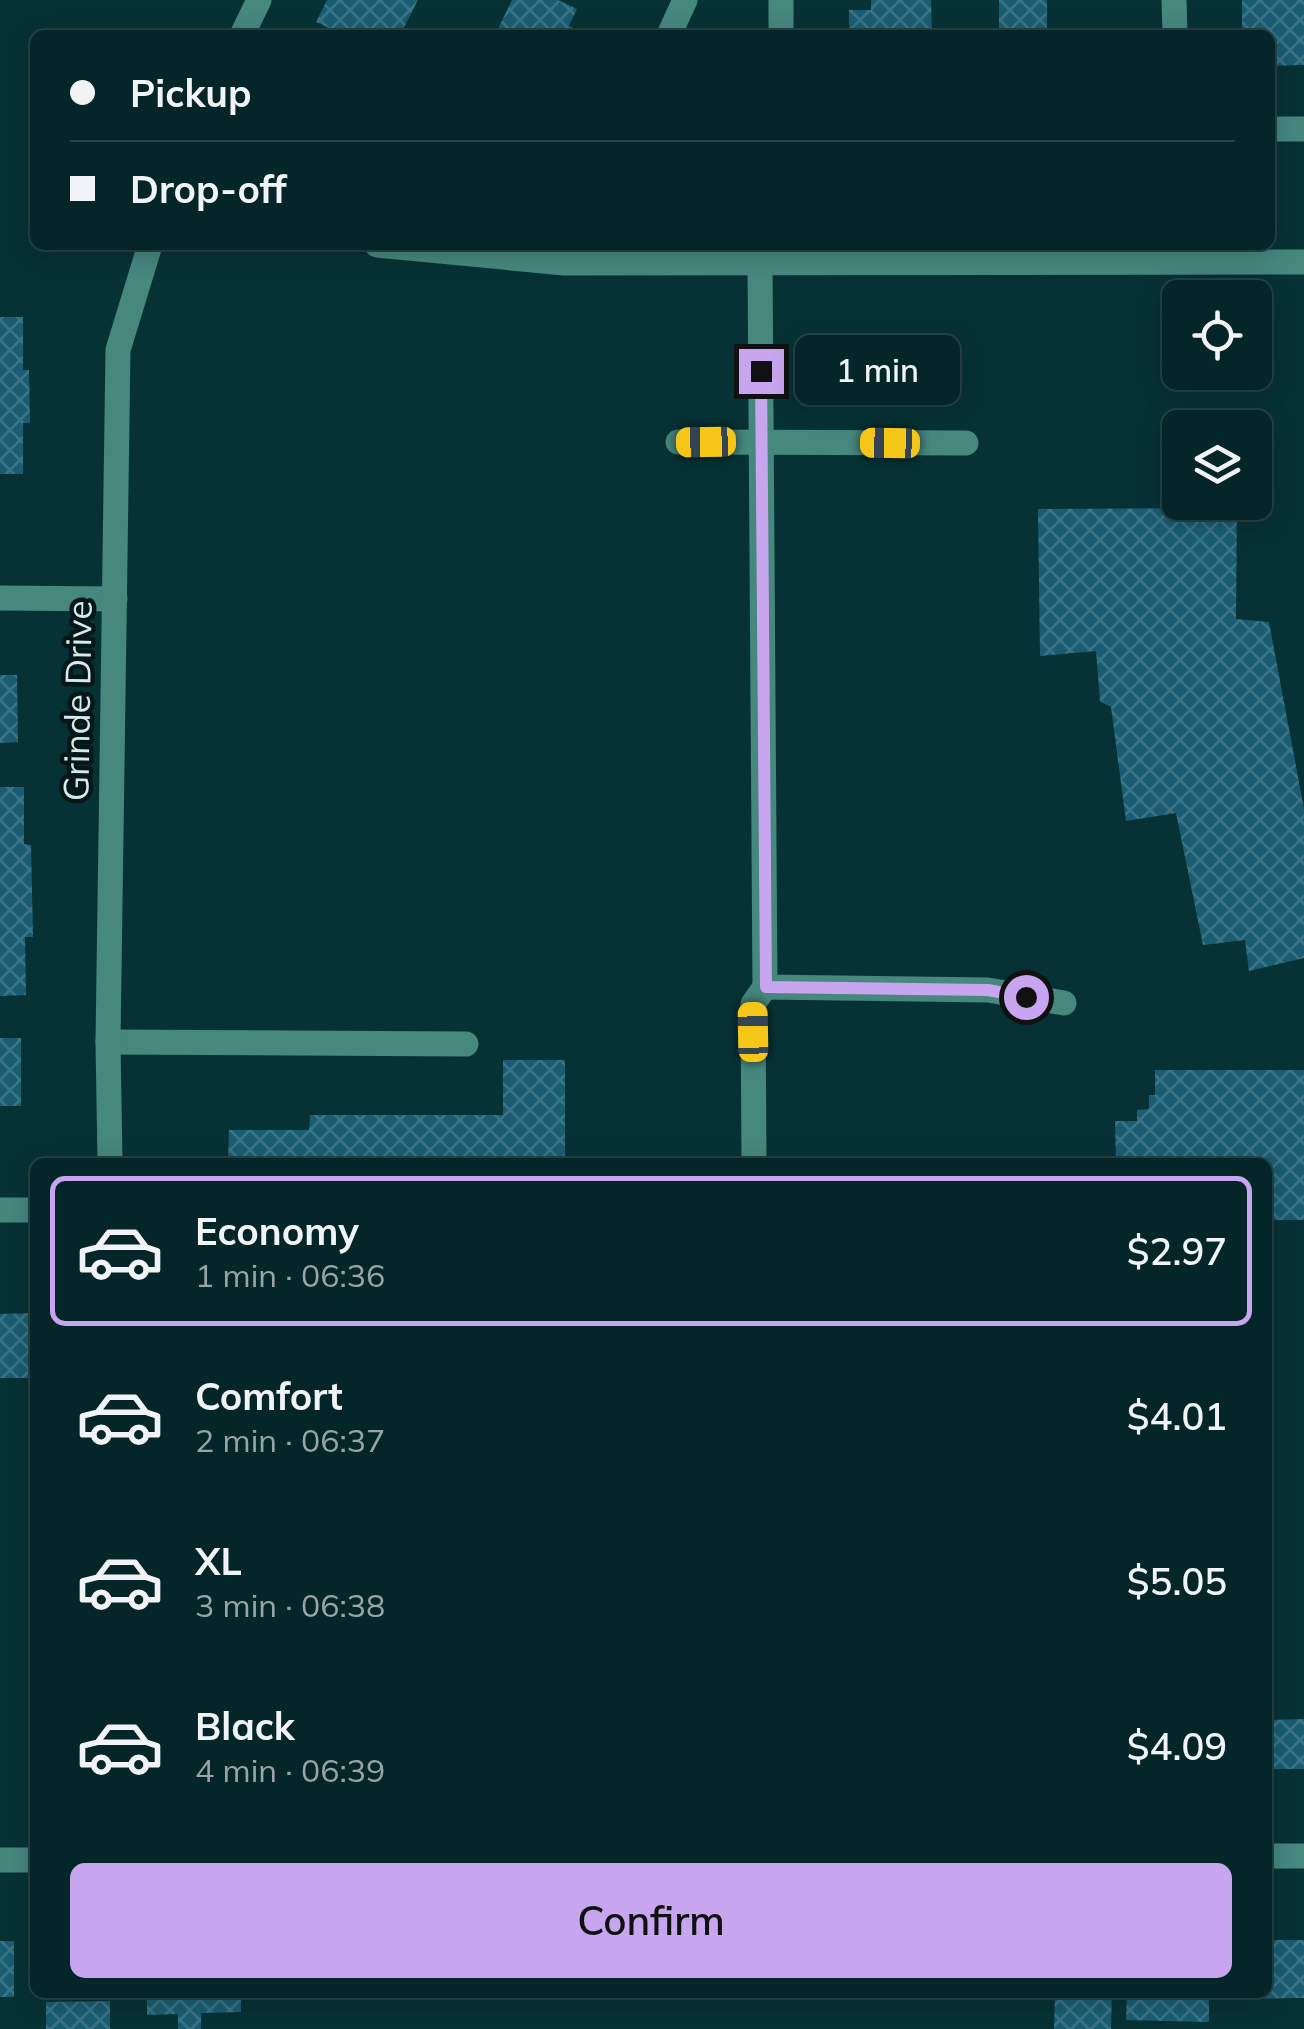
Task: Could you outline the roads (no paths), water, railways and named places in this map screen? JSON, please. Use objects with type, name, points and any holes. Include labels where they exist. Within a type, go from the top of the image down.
[{"type":"street","points":[[244,30],[259,0]]},
{"type":"street","points":[[671,30],[685,0]]},
{"type":"street","points":[[781,0],[781,30]]},
{"type":"street","points":[[1174,0],[1175,30]]},
{"type":"street","points":[[1275,130],[1304,129]]},
{"type":"street","name":"Grinde Drive","points":[[110,1158],[108,1042],[118,350],[148,250]]},
{"type":"street","points":[[484,250],[773,258],[1182,254],[1304,262]]},
{"type":"street","points":[[754,1158],[753,1004],[766,987],[762,442],[773,258]]},
{"type":"street","points":[[678,442],[966,444]]},
{"type":"street","points":[[0,598],[115,599]]},
{"type":"street","points":[[766,987],[988,990],[1064,1003]]},
{"type":"street","points":[[108,1042],[466,1044]]},
{"type":"street","points":[[0,1210],[30,1210]]},
{"type":"street","points":[[1272,1856],[1304,1856]]},
{"type":"street","points":[[0,1860],[30,1860]]}]
